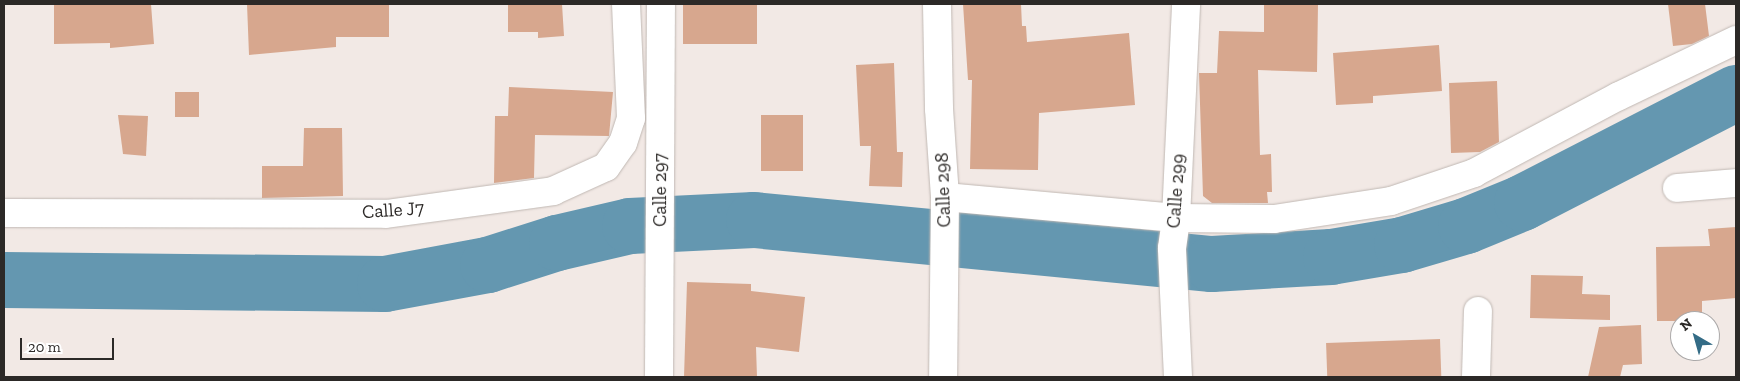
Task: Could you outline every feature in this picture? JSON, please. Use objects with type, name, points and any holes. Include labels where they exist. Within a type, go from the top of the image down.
[{"type":"street","name":"Calle J7","points":[[4,213],[386,214],[553,191],[606,167],[623,143],[631,118],[626,4]]},
{"type":"street","name":"Calle 297","points":[[659,377],[661,4]]},
{"type":"street","name":"Calle 298","points":[[937,4],[939,109],[944,199],[945,345],[943,377]]},
{"type":"street","name":"Calle 299","points":[[1178,377],[1172,248],[1176,218],[1186,4]]},
{"type":"street","points":[[944,199],[1176,218],[1274,219],[1390,200],[1474,173],[1619,96],[1736,40]]},
{"type":"street","points":[[1677,188],[1736,183]]},
{"type":"street","points":[[1476,377],[1478,311]]},
{"type":"building","points":[[54,4],[151,4],[154,44],[110,48],[110,43],[54,44]]},
{"type":"building","points":[[247,4],[389,4],[389,37],[336,37],[336,47],[249,55]]},
{"type":"building","points":[[508,4],[562,4],[564,36],[538,38],[538,32],[508,32]]},
{"type":"building","points":[[683,4],[757,4],[757,44],[683,44]]},
{"type":"building","points":[[963,4],[1021,4],[1022,26],[1026,26],[1027,42],[1129,33],[1135,105],[1039,113],[1038,170],[970,169],[972,80],[968,80]]},
{"type":"building","points":[[1264,4],[1318,4],[1317,72],[1258,70],[1260,155],[1271,154],[1272,192],[1267,192],[1268,203],[1212,203],[1203,196],[1199,73],[1217,73],[1219,31],[1264,32]]},
{"type":"building","points":[[1668,4],[1705,4],[1709,36],[1692,44],[1673,46]]},
{"type":"building","points":[[1439,45],[1442,91],[1373,96],[1373,103],[1336,105],[1333,53]]},
{"type":"building","points":[[894,63],[897,152],[903,152],[902,187],[869,186],[871,146],[860,146],[856,65]]},
{"type":"building","points":[[1497,81],[1499,142],[1480,152],[1451,153],[1449,83]]},
{"type":"building","points":[[509,87],[613,92],[609,136],[535,135],[534,178],[494,183],[495,116],[508,116]]},
{"type":"building","points":[[175,92],[199,92],[199,117],[175,117]]},
{"type":"building","points":[[118,115],[148,116],[146,156],[123,154]]},
{"type":"building","points":[[761,115],[803,115],[803,171],[761,171]]},
{"type":"building","points":[[304,128],[342,128],[343,196],[262,198],[262,166],[303,166]]},
{"type":"building","points":[[1736,227],[1736,298],[1702,301],[1702,311],[1670,311],[1670,321],[1657,321],[1656,247],[1710,246],[1708,229]]},
{"type":"building","points":[[1531,275],[1583,276],[1582,294],[1610,295],[1610,320],[1530,318]]},
{"type":"building","points":[[687,282],[751,284],[751,291],[805,297],[799,352],[756,347],[757,377],[684,377]]},
{"type":"building","points":[[1641,325],[1642,364],[1623,365],[1620,377],[1588,377],[1599,327]]},
{"type":"building","points":[[1440,339],[1441,377],[1327,377],[1326,343]]},
{"type":"waterway","points":[[4,280],[385,284],[488,265],[557,243],[630,226],[754,220],[1212,264],[1331,257],[1402,245],[1466,226],[1522,203],[1736,93]]}]
